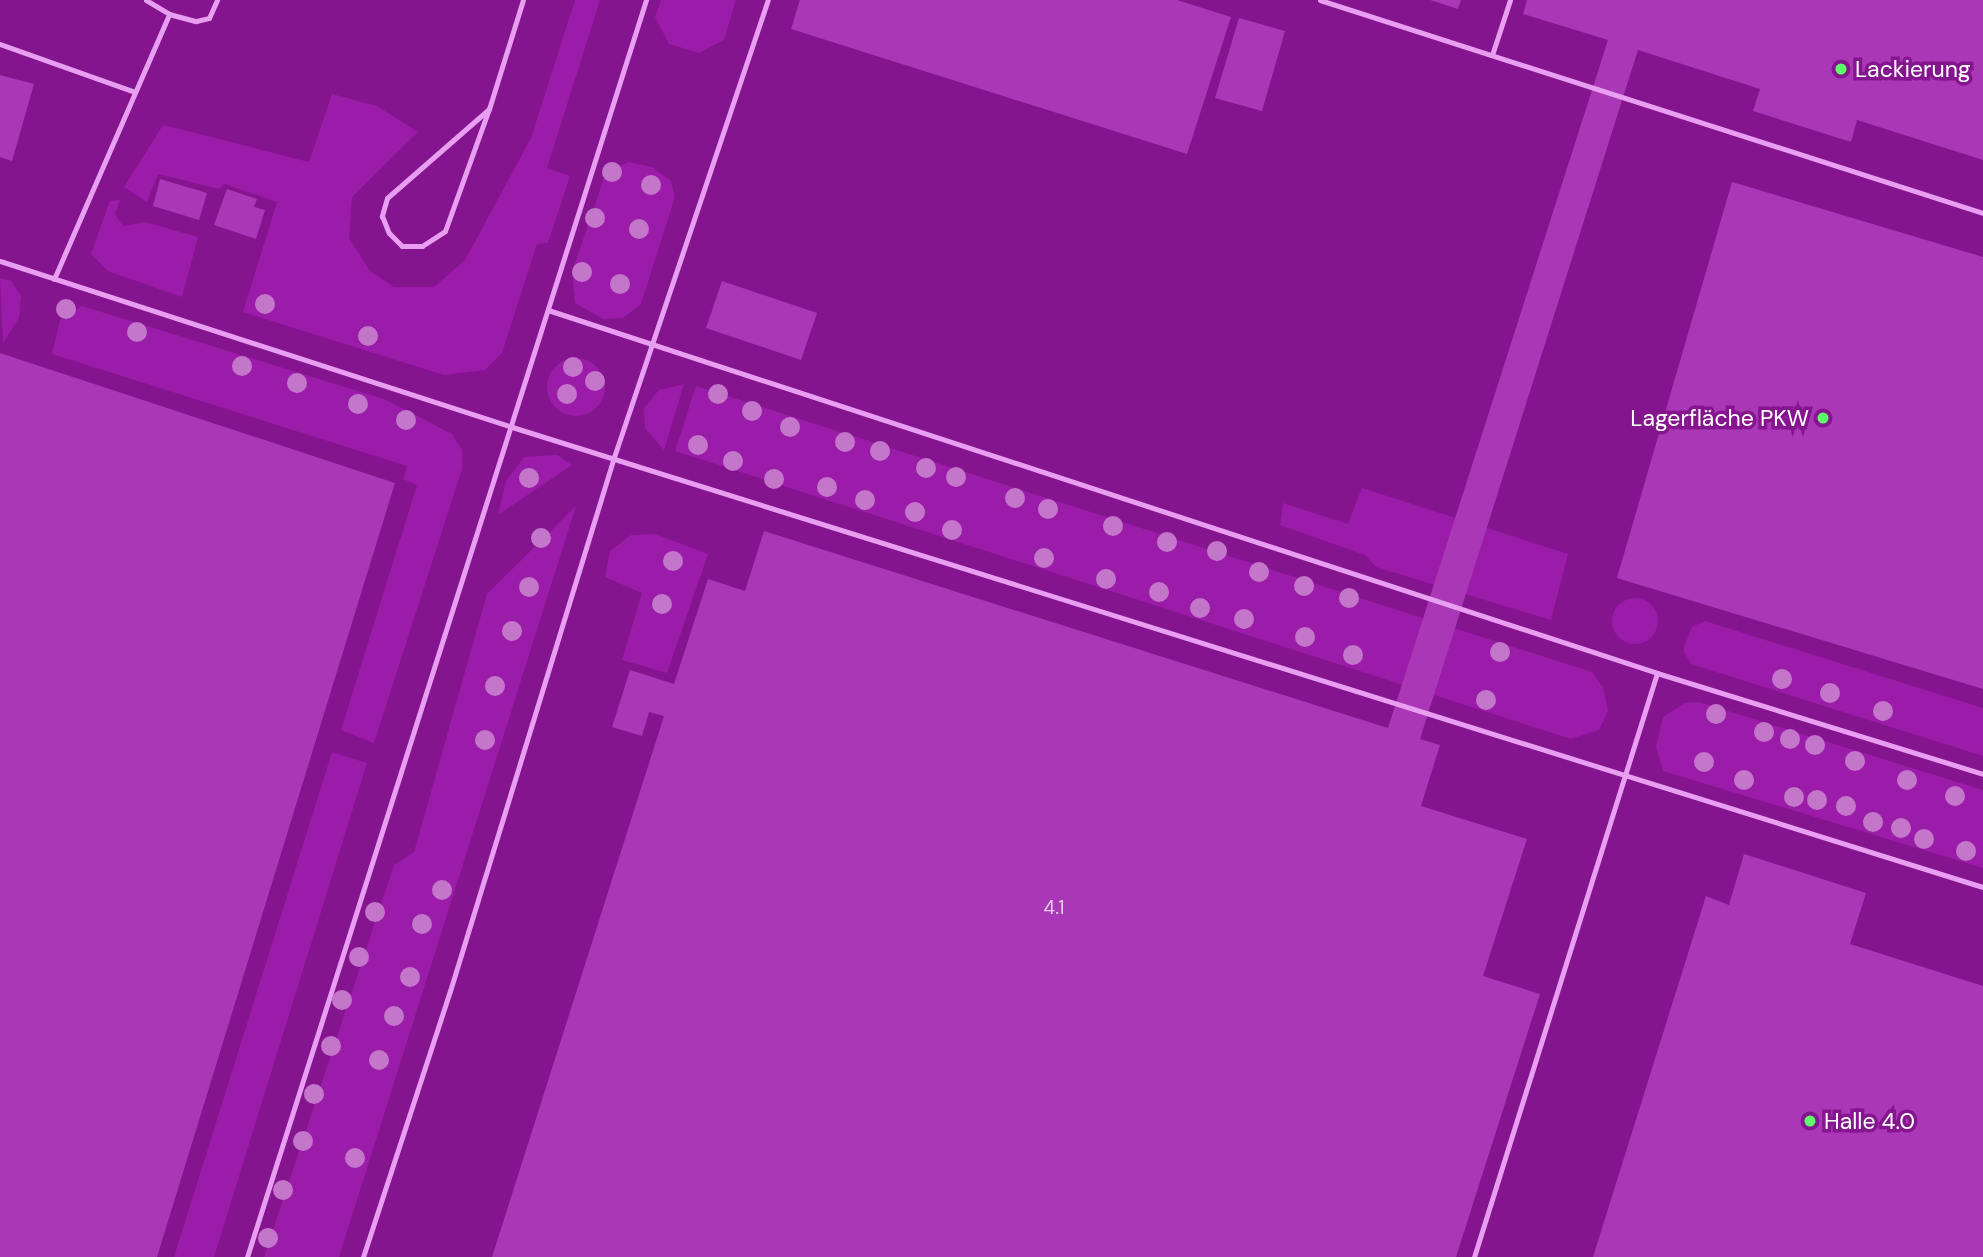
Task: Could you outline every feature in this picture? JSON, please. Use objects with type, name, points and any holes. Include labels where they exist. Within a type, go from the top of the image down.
[{"type":"lane","points":[[146,0],[169,14],[196,21],[209,18],[217,0]]},
{"type":"lane","points":[[489,109],[387,198],[383,216],[389,233],[402,246],[422,246],[445,231],[489,109],[523,0]]},
{"type":"lane","points":[[247,1257],[646,0]]},
{"type":"lane","points":[[363,1257],[450,991],[614,457],[768,0]]},
{"type":"lane","points":[[1320,0],[1983,213]]},
{"type":"lane","points":[[1492,55],[1510,0]]},
{"type":"lane","points":[[54,279],[169,14]]},
{"type":"lane","points":[[0,44],[135,92]]},
{"type":"lane","points":[[0,261],[512,427],[1983,887]]},
{"type":"lane","points":[[548,310],[652,341],[1657,673],[1983,774]]},
{"type":"lane","points":[[1474,1257],[1657,673]]},
{"type":"shaded area","points":[[575,0],[600,0],[547,168],[570,176],[548,243],[537,244],[502,353],[485,370],[444,375],[243,312],[277,202],[225,184],[219,189],[158,174],[147,202],[124,187],[163,125],[309,162],[332,94],[377,106],[418,132],[352,197],[349,238],[370,271],[394,287],[434,287],[465,260],[531,138]]},
{"type":"shaded area","points":[[661,0],[736,0],[724,40],[699,53],[669,44],[655,17]]},
{"type":"shaded area","points":[[628,162],[652,167],[671,181],[675,197],[641,304],[623,318],[603,319],[575,303],[572,272],[606,172]]},
{"type":"shaded area","points":[[120,200],[115,214],[123,226],[145,222],[198,237],[182,297],[108,271],[91,254],[110,201]]},
{"type":"shaded area","points":[[0,278],[11,281],[21,296],[19,318],[3,343]]},
{"type":"shaded area","points":[[82,306],[384,399],[452,434],[462,450],[462,469],[374,743],[341,730],[417,485],[403,479],[407,466],[52,354],[60,320]]},
{"type":"shaded area","points":[[576,358],[587,360],[600,371],[605,387],[603,398],[592,411],[576,416],[565,414],[552,403],[547,387],[549,376],[560,363]]},
{"type":"shaded area","points":[[684,384],[664,450],[645,428],[644,408],[659,390]]},
{"type":"shaded area","points":[[696,386],[1592,672],[1603,687],[1608,711],[1599,730],[1571,739],[675,451]]},
{"type":"shaded area","points":[[557,455],[572,465],[498,515],[506,481],[524,457]]},
{"type":"shaded area","points":[[1362,488],[1568,554],[1551,620],[1376,567],[1365,555],[1280,525],[1283,503],[1348,524]]},
{"type":"shaded area","points":[[576,506],[339,1257],[264,1257],[394,865],[414,852],[487,594]]},
{"type":"shaded area","points":[[655,534],[708,554],[667,673],[622,660],[642,593],[605,577],[610,551],[631,535]]},
{"type":"shaded area","points":[[1635,598],[1651,605],[1658,621],[1651,637],[1635,644],[1619,637],[1612,621],[1619,605]]},
{"type":"shaded area","points":[[1705,621],[1983,708],[1983,756],[1691,664],[1683,650],[1692,627]]},
{"type":"shaded area","points":[[1699,702],[1983,790],[1983,868],[1663,771],[1656,747],[1663,717],[1685,703]]},
{"type":"shaded area","points":[[332,752],[367,763],[214,1257],[174,1257]]},
{"type":"building","points":[[800,0],[1177,0],[1231,17],[1187,154],[791,29]]},
{"type":"building","points":[[1430,0],[1461,0],[1458,9]]},
{"type":"building","points":[[1527,0],[1983,0],[1983,160],[1857,120],[1851,142],[1753,111],[1760,89],[1638,50],[1420,739],[1440,745],[1421,806],[1527,839],[1483,976],[1540,994],[1456,1257],[492,1257],[664,716],[649,712],[642,736],[612,727],[630,670],[674,684],[708,579],[745,591],[764,531],[1388,728],[1608,40],[1523,14]]},
{"type":"building","points":[[1239,18],[1285,31],[1262,111],[1215,98]]},
{"type":"building","points":[[0,75],[34,84],[12,161],[0,157]]},
{"type":"building","points":[[160,179],[207,193],[199,220],[153,206]]},
{"type":"building","name":"Lagerfläche PKW","points":[[1732,182],[1983,257],[1983,689],[1617,578]]},
{"type":"building","points":[[227,189],[257,199],[254,207],[265,210],[256,239],[214,225]]},
{"type":"building","points":[[722,281],[817,313],[801,360],[706,328]]},
{"type":"building","points":[[0,353],[395,483],[157,1257],[0,1257]]},
{"type":"building","name":"Halle 4.0","points":[[1744,854],[1866,893],[1850,944],[1983,986],[1983,1257],[1593,1257],[1706,896],[1729,905]]},
{"type":"place","name":"Lackierung","points":[[1841,69]]},
{"type":"place","name":"Lagerfläche PKW","points":[[1823,418]]},
{"type":"place","name":"Halle 4.0","points":[[1810,1121]]}]
